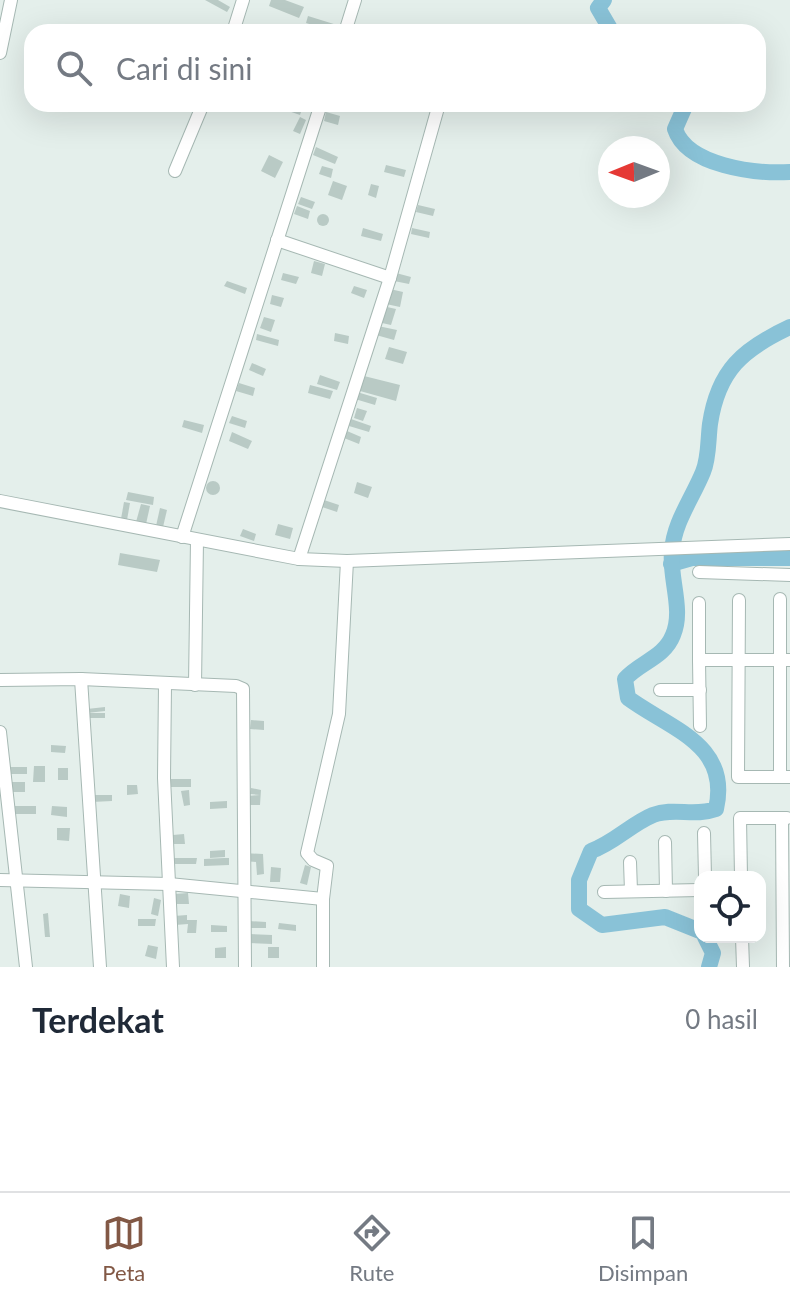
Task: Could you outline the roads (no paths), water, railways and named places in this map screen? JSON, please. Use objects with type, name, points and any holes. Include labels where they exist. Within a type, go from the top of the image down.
[{"type":"street","points":[[0,53],[11,0]]},
{"type":"street","points":[[236,24],[243,0]]},
{"type":"street","points":[[348,24],[355,0]]},
{"type":"street","points":[[175,171],[200,112]]},
{"type":"street","points":[[182,537],[318,112]]},
{"type":"street","points":[[299,559],[390,278],[437,112]]},
{"type":"street","points":[[277,240],[390,278]]},
{"type":"street","points":[[0,501],[299,559],[347,561],[790,544]]},
{"type":"street","points":[[195,685],[197,540]]},
{"type":"street","points":[[323,967],[323,899],[327,866],[313,860],[307,853],[339,714],[347,561]]},
{"type":"street","points":[[699,572],[790,575]]},
{"type":"street","points":[[739,600],[738,777],[785,777],[780,599]]},
{"type":"street","points":[[699,603],[700,726]]},
{"type":"street","points":[[699,660],[784,660]]},
{"type":"street","points":[[0,680],[81,679],[243,689],[245,967]]},
{"type":"street","points":[[81,679],[91,883],[100,967]]},
{"type":"street","points":[[165,685],[173,967]]},
{"type":"street","points":[[660,690],[700,690]]},
{"type":"street","points":[[0,732],[26,967]]},
{"type":"street","points":[[741,871],[740,818],[786,818],[783,967]]},
{"type":"street","points":[[704,833],[705,871]]},
{"type":"street","points":[[665,842],[666,891]]},
{"type":"street","points":[[630,862],[631,891]]},
{"type":"street","points":[[0,880],[169,884],[323,899]]},
{"type":"street","points":[[604,892],[694,890]]},
{"type":"street","points":[[742,943],[743,967]]},
{"type":"waterway","points":[[604,0],[598,8],[607,24]]},
{"type":"waterway","points":[[682,112],[675,129],[682,142],[693,152],[741,169],[790,172]]},
{"type":"waterway","points":[[694,929],[665,917],[602,925],[579,909],[579,880],[591,851],[645,819],[661,813],[716,809],[718,787],[706,753],[678,730],[628,698],[625,679],[658,655],[673,635],[677,615],[673,540],[705,467],[710,424],[719,389],[726,375],[746,353],[790,327]]},
{"type":"waterway","points":[[671,564],[692,558],[790,558]]},
{"type":"waterway","points":[[708,943],[713,953],[709,967]]}]
